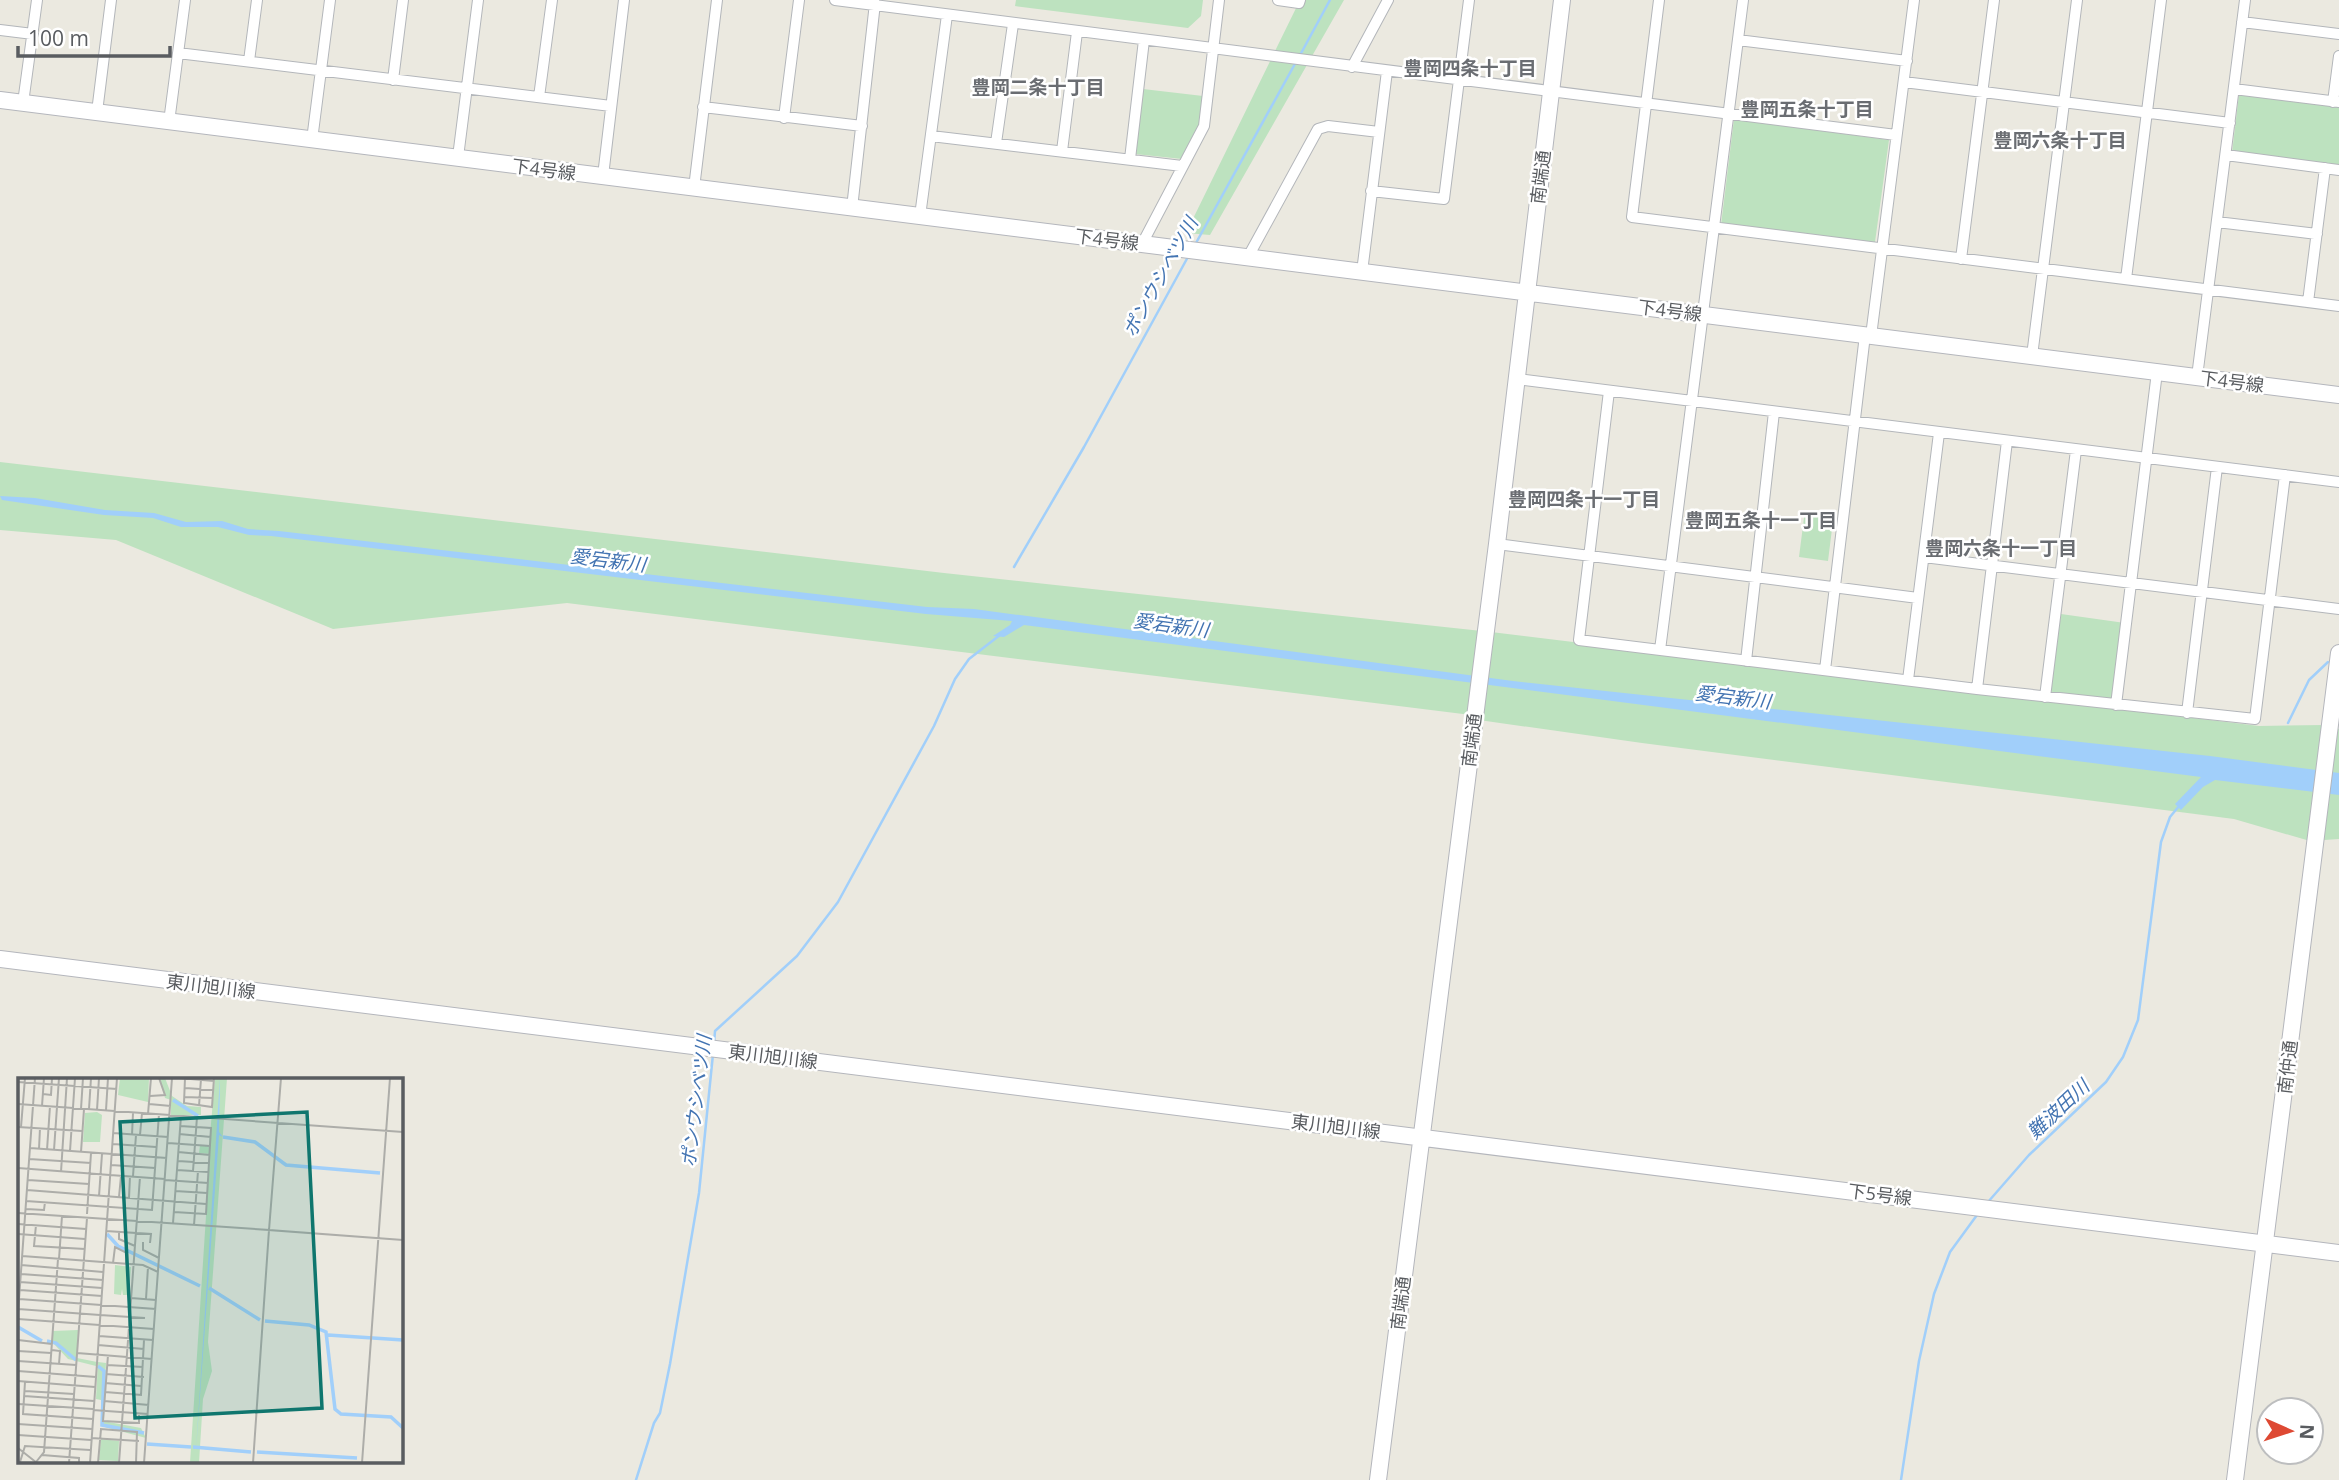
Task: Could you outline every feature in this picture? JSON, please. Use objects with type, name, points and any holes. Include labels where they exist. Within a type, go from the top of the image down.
[{"type":"street","points":[[23,103],[37,0]]},
{"type":"street","points":[[97,113],[111,0]]},
{"type":"street","points":[[169,122],[185,0]]},
{"type":"street","points":[[249,61],[257,0]]},
{"type":"street","points":[[312,140],[330,0]]},
{"type":"street","points":[[393,80],[403,0]]},
{"type":"street","points":[[458,157],[478,0]]},
{"type":"street","points":[[539,97],[552,0]]},
{"type":"street","points":[[603,176],[624,0]]},
{"type":"street","points":[[694,188],[717,0]]},
{"type":"street","points":[[784,118],[799,0]]},
{"type":"street","points":[[835,0],[1896,135]]},
{"type":"street","points":[[1142,244],[1204,125],[1219,0]]},
{"type":"street","points":[[1278,0],[1299,3],[1300,0]]},
{"type":"street","points":[[1352,67],[1388,0]]},
{"type":"street","points":[[1371,191],[1444,199],[1469,0]]},
{"type":"street","name":"南端通","points":[[1378,1480],[1497,544],[1562,0]]},
{"type":"street","points":[[1659,0],[1632,217],[2339,306]]},
{"type":"street","points":[[1660,650],[1743,0]]},
{"type":"street","points":[[1825,670],[1855,421],[1883,249],[1914,0]]},
{"type":"street","points":[[1961,259],[1994,0]]},
{"type":"street","points":[[2032,356],[2077,0]]},
{"type":"street","points":[[2126,279],[2161,0]]},
{"type":"street","points":[[2197,377],[2245,0]]},
{"type":"street","points":[[852,208],[875,3]]},
{"type":"street","points":[[920,216],[947,15]]},
{"type":"street","points":[[2242,22],[2339,34]]},
{"type":"street","points":[[996,144],[1013,24]]},
{"type":"street","points":[[0,30],[33,34]]},
{"type":"street","points":[[1062,151],[1077,32]]},
{"type":"street","points":[[1130,159],[1144,40]]},
{"type":"street","points":[[1738,40],[1907,61]]},
{"type":"street","points":[[178,53],[611,106]]},
{"type":"street","points":[[2234,89],[2336,102],[2339,55]]},
{"type":"street","points":[[1362,272],[1387,71]]},
{"type":"street","points":[[1904,82],[2230,123]]},
{"type":"street","name":"下4号線","points":[[0,100],[2339,395]]},
{"type":"street","points":[[704,107],[862,126]]},
{"type":"street","points":[[1248,257],[1318,129],[1328,125],[1379,132]]},
{"type":"street","points":[[931,136],[1182,166]]},
{"type":"street","points":[[2226,155],[2339,170]]},
{"type":"street","points":[[2308,303],[2325,168]]},
{"type":"street","points":[[2217,222],[2316,234]]},
{"type":"street","points":[[2116,705],[2157,372]]},
{"type":"street","points":[[1517,379],[2339,482]]},
{"type":"street","points":[[1609,391],[1579,640],[1746,661],[2255,719],[2285,475]]},
{"type":"street","points":[[1746,661],[1774,412]]},
{"type":"street","points":[[1908,680],[1939,433]]},
{"type":"street","points":[[1977,689],[2007,441]]},
{"type":"street","points":[[2045,696],[2076,450]]},
{"type":"street","points":[[2187,713],[2217,467]]},
{"type":"street","points":[[1497,544],[1917,598]]},
{"type":"street","points":[[1924,557],[2339,609]]},
{"type":"street","name":"南仲通","points":[[2235,1480],[2339,653]]},
{"type":"street","name":"東川旭川線","points":[[0,960],[1421,1137]]},
{"type":"street","name":"下5号線","points":[[1421,1137],[2339,1253]]},
{"type":"green space","points":[[1016,0],[1203,0],[1201,16],[1188,28],[1015,6]]},
{"type":"green space","points":[[1300,0],[1344,0],[1210,235],[1186,233]]},
{"type":"green space","points":[[1143,89],[1203,96],[1201,123],[1182,159],[1135,154]]},
{"type":"green space","points":[[2239,94],[2339,107],[2339,166],[2232,153]]},
{"type":"green space","points":[[1734,119],[1889,140],[1875,242],[1721,225]]},
{"type":"green space","points":[[0,462],[944,573],[1491,632],[2259,726],[2324,725],[2339,729],[2339,839],[2310,841],[2234,819],[1642,743],[1479,720],[1471,715],[567,603],[333,629],[116,540],[0,530]]},
{"type":"green space","points":[[1805,510],[1834,513],[1828,561],[1799,557]]},
{"type":"green space","points":[[2061,614],[2125,623],[2116,699],[2052,694]]},
{"type":"water","points":[[0,496],[35,498],[105,510],[154,513],[186,522],[222,521],[248,529],[927,607],[974,609],[1513,681],[2210,756],[2339,773],[2339,795],[2215,780],[2203,787],[2181,810],[2175,804],[2201,777],[1024,625],[1004,637],[993,636],[1012,621],[926,614],[249,535],[218,527],[181,527],[153,518],[104,515],[2,500]]},
{"type":"waterway","name":"ポンウシベツ川","points":[[1299,57],[1330,0]]},
{"type":"waterway","name":"ポンウシベツ川","points":[[1196,243],[1296,62]]},
{"type":"waterway","name":"ポンウシベツ川","points":[[1014,567],[1084,447],[1189,255]]},
{"type":"waterway","name":"ポンウシベツ川","points":[[714,1044],[715,1031],[797,956],[838,902],[934,726],[955,679],[969,659],[1000,635]]},
{"type":"waterway","name":"難波田川","points":[[2288,723],[2309,680],[2328,662]]},
{"type":"waterway","name":"難波田川","points":[[1988,1202],[2029,1155],[2106,1082],[2123,1057],[2138,1020],[2161,842],[2170,817],[2179,806]]},
{"type":"waterway","name":"ポンウシベツ川","points":[[636,1480],[654,1423],[660,1413],[670,1364],[699,1193],[713,1054]]},
{"type":"waterway","name":"難波田川","points":[[1901,1480],[1919,1361],[1934,1294],[1950,1252],[1977,1215]]},
{"type":"district","name":"豊岡四条十丁目","points":[[1470,68]]},
{"type":"district","name":"豊岡二条十丁目","points":[[1038,87]]},
{"type":"district","name":"豊岡五条十丁目","points":[[1807,109]]},
{"type":"district","name":"豊岡六条十丁目","points":[[2060,140]]},
{"type":"district","name":"豊岡四条十一丁目","points":[[1584,499]]},
{"type":"district","name":"豊岡五条十一丁目","points":[[1761,520]]},
{"type":"district","name":"豊岡六条十一丁目","points":[[2001,548]]},
{"type":"water label","name":"愛宕新川","points":[[608,560]]},
{"type":"water label","name":"愛宕新川","points":[[1171,625]]},
{"type":"water label","name":"愛宕新川","points":[[1733,697]]}]
